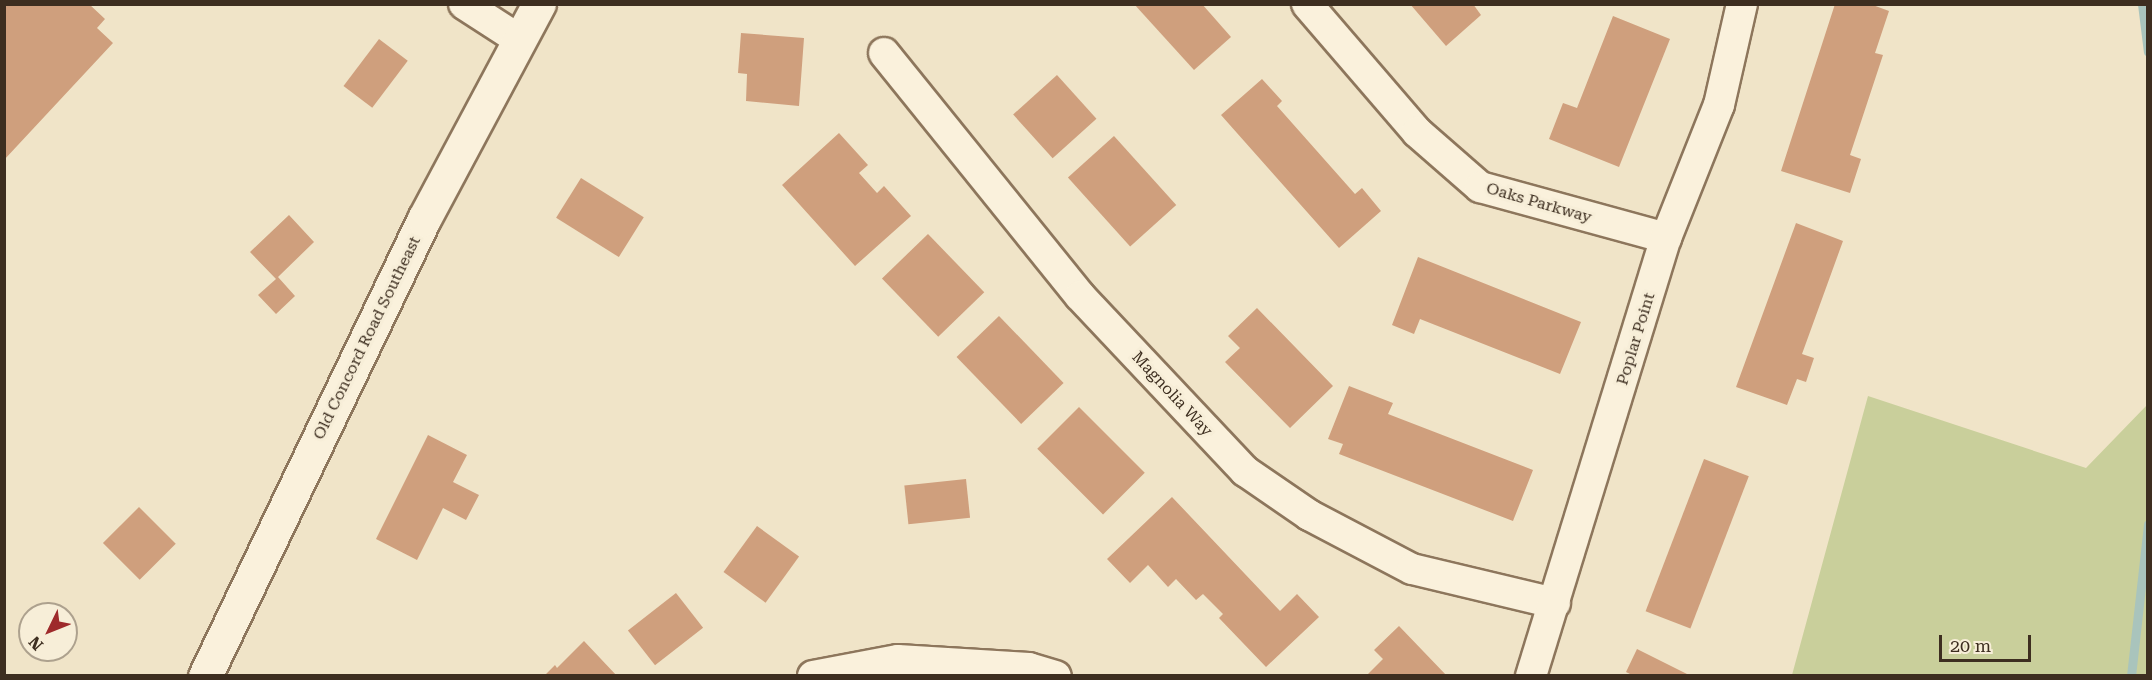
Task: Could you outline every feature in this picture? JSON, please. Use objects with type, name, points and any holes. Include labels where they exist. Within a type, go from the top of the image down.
[{"type":"street","points":[[465,4],[518,39]]},
{"type":"street","name":"Old Concord Road Southeast","points":[[205,675],[424,219],[518,39],[539,4]]},
{"type":"street","name":"Oaks Parkway","points":[[1307,4],[1416,132],[1480,187],[1666,238]]},
{"type":"street","name":"Poplar Point","points":[[1531,675],[1666,238],[1719,105],[1742,4]]},
{"type":"street","name":"Magnolia Way","points":[[884,53],[1080,296],[1245,471],[1309,515],[1412,569],[1555,603]]},
{"type":"street","points":[[813,675],[898,660],[1029,668],[1056,675]]},
{"type":"green space","points":[[1868,396],[2086,468],[2147,405],[2147,675],[1792,675]]},
{"type":"building","points":[[4,4],[89,4],[105,19],[97,28],[113,43],[4,160]]},
{"type":"building","points":[[1134,4],[1202,4],[1231,37],[1194,70]]},
{"type":"building","points":[[1410,4],[1473,4],[1481,15],[1446,46]]},
{"type":"building","points":[[1835,4],[1870,4],[1889,11],[1875,53],[1883,55],[1850,155],[1861,159],[1850,193],[1781,171]]},
{"type":"building","points":[[1613,16],[1670,39],[1619,167],[1549,139],[1563,103],[1577,108]]},
{"type":"building","points":[[741,33],[804,38],[799,106],[746,101],[747,74],[738,73]]},
{"type":"building","points":[[379,39],[408,61],[372,108],[343,86]]},
{"type":"building","points":[[1057,75],[1096,119],[1053,158],[1013,114]]},
{"type":"building","points":[[1262,79],[1282,101],[1277,106],[1355,194],[1362,188],[1381,211],[1339,248],[1221,115]]},
{"type":"building","points":[[839,133],[868,165],[859,173],[877,193],[884,186],[911,216],[855,266],[782,185]]},
{"type":"building","points":[[1114,136],[1176,205],[1130,247],[1068,177]]},
{"type":"building","points":[[581,178],[644,217],[619,257],[556,218]]},
{"type":"building","points":[[289,215],[314,242],[278,277],[295,296],[276,314],[258,295],[276,279],[250,252]]},
{"type":"building","points":[[1796,223],[1843,241],[1802,354],[1814,358],[1806,382],[1797,379],[1787,405],[1736,387]]},
{"type":"building","points":[[928,234],[984,292],[938,337],[882,278]]},
{"type":"building","points":[[1418,257],[1581,322],[1560,374],[1420,319],[1414,334],[1392,325]]},
{"type":"building","points":[[1257,308],[1333,386],[1290,428],[1225,362],[1240,348],[1228,336]]},
{"type":"building","points":[[999,316],[1064,383],[1021,424],[957,357]]},
{"type":"building","points":[[1349,386],[1393,403],[1388,414],[1533,470],[1513,521],[1339,454],[1343,444],[1328,439]]},
{"type":"building","points":[[1079,407],[1145,473],[1103,514],[1037,449]]},
{"type":"building","points":[[428,435],[467,455],[453,482],[479,495],[466,520],[443,508],[417,560],[376,539]]},
{"type":"building","points":[[1704,459],[1749,476],[1690,628],[1646,611]]},
{"type":"building","points":[[966,479],[970,518],[908,524],[904,485]]},
{"type":"building","points":[[1172,497],[1280,611],[1297,594],[1319,617],[1266,667],[1219,618],[1223,614],[1203,594],[1196,600],[1176,579],[1168,587],[1148,565],[1130,583],[1107,559]]},
{"type":"building","points":[[139,507],[176,544],[140,580],[103,543]]},
{"type":"building","points":[[757,526],[799,557],[766,603],[723,572]]},
{"type":"building","points":[[676,593],[703,628],[655,665],[628,631]]},
{"type":"building","points":[[1399,626],[1447,676],[1366,676],[1383,659],[1374,650]]},
{"type":"building","points":[[584,641],[617,676],[544,676],[555,665],[557,668]]},
{"type":"building","points":[[1637,649],[1691,676],[1634,676],[1626,672]]},
{"type":"waterway","points":[[2142,4],[2148,52]]},
{"type":"waterway","points":[[2131,676],[2148,524]]}]
